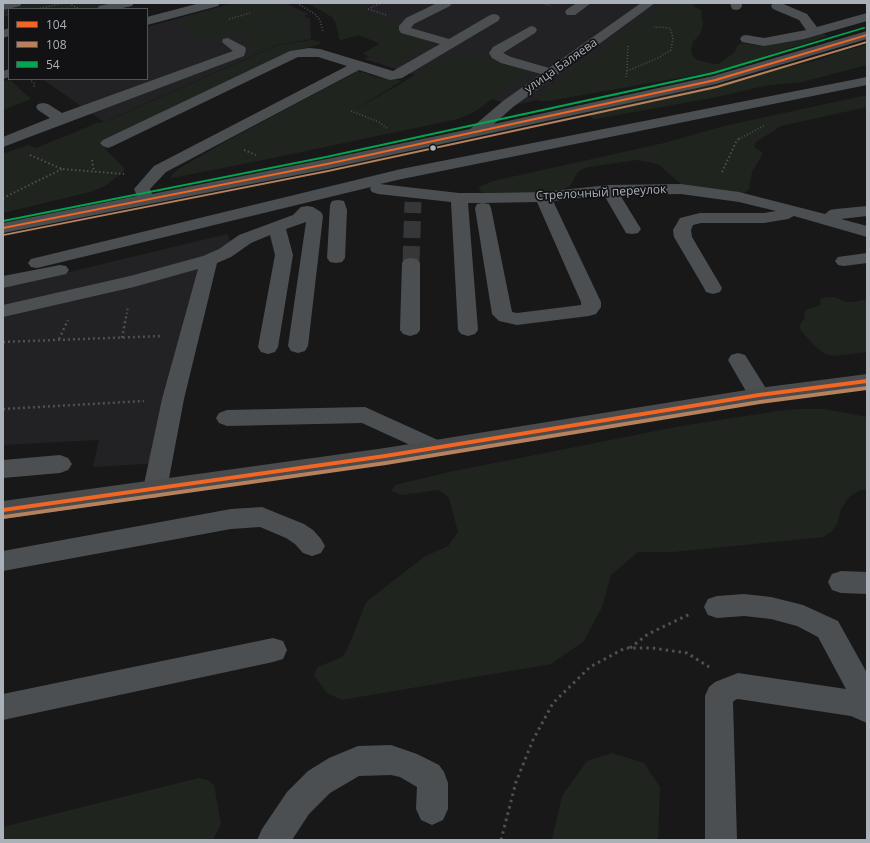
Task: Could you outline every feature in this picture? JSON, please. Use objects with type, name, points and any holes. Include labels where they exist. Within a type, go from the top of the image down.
[{"type":"main road","points":[[3,510],[385,456],[432,447],[759,395],[866,382]]},
{"type":"street","points":[[3,6],[16,3]]},
{"type":"street","points":[[107,8],[128,3]]},
{"type":"street","points":[[148,29],[214,3]]},
{"type":"street","points":[[446,3],[410,21],[405,26],[405,30],[451,43]]},
{"type":"street","points":[[571,12],[585,3]]},
{"type":"street","name":"улица Баляева","points":[[474,132],[508,104],[649,3]]},
{"type":"street","points":[[777,6],[803,17],[814,32]]},
{"type":"street","points":[[746,39],[755,42],[764,42],[814,32],[867,17]]},
{"type":"street","points":[[108,143],[295,54],[303,52],[320,53],[390,76],[397,75],[494,18]]},
{"type":"street","points":[[531,30],[498,50],[496,55],[506,60],[552,73]]},
{"type":"street","name":"улица Баляева","points":[[3,228],[362,156],[716,80],[867,35]]},
{"type":"street","points":[[3,142],[239,53],[240,50],[228,42]]},
{"type":"street","points":[[147,199],[142,189],[160,169],[357,66]]},
{"type":"street","points":[[37,262],[336,191],[377,184],[522,150],[867,81]]},
{"type":"street","points":[[36,139],[66,126],[67,123],[43,107]]},
{"type":"street","points":[[502,126],[513,136],[522,150]]},
{"type":"street","points":[[362,156],[377,184]]},
{"type":"street","points":[[3,282],[338,204],[369,195],[377,184]]},
{"type":"street","name":"Стрелочный переулок","points":[[377,184],[409,197],[543,197],[609,190],[681,189],[715,193],[793,210],[827,221],[866,244]]},
{"type":"street","points":[[609,190],[632,229]]},
{"type":"street","points":[[531,210],[484,212],[502,314],[506,317],[517,319],[588,310],[591,307],[591,302],[543,197]]},
{"type":"street","points":[[459,198],[468,330]]},
{"type":"street","points":[[336,258],[338,204]]},
{"type":"street","points":[[713,288],[683,237],[682,230],[686,222],[700,218],[764,218],[782,215],[793,210]]},
{"type":"street","points":[[3,311],[134,281],[209,260],[225,253],[245,239],[299,219],[308,211]]},
{"type":"street","points":[[298,346],[316,216],[308,211]]},
{"type":"street","points":[[827,221],[836,214],[857,211],[867,212]]},
{"type":"street","points":[[268,347],[284,255],[277,226]]},
{"type":"street","points":[[844,261],[866,244]]},
{"type":"street","points":[[155,489],[173,399],[209,260]]},
{"type":"street","points":[[410,330],[412,263]]},
{"type":"street","points":[[738,360],[759,395]]},
{"type":"street","points":[[227,418],[364,415],[432,447]]},
{"type":"street","points":[[3,469],[60,464]]},
{"type":"street","points":[[3,561],[231,519],[262,517],[295,530],[312,546]]},
{"type":"street","points":[[841,582],[867,584]]},
{"type":"street","points":[[718,607],[744,605],[771,608],[803,616],[828,629],[862,704]]},
{"type":"street","points":[[3,707],[273,650]]},
{"type":"street","points":[[721,840],[719,696],[725,691],[738,686],[862,704]]},
{"type":"street","points":[[273,840],[298,803],[319,782],[340,769],[358,761],[391,760],[406,764],[428,776],[433,783],[432,809]]},
{"type":"path","points":[[42,8],[64,3]]},
{"type":"path","points":[[297,3],[316,15],[322,30]]},
{"type":"path","points":[[368,9],[381,3]]},
{"type":"path","points":[[627,71],[658,58],[671,50],[673,38],[670,28],[656,26],[651,29]]},
{"type":"path","points":[[626,80],[628,42]]},
{"type":"path","points":[[351,111],[379,122],[391,131]]},
{"type":"path","points":[[715,193],[722,171],[737,140],[766,124]]},
{"type":"path","points":[[30,155],[62,169],[154,174]]},
{"type":"path","points":[[3,198],[62,169]]},
{"type":"path","points":[[122,338],[134,281]]},
{"type":"path","points":[[3,342],[189,335]]},
{"type":"path","points":[[3,409],[173,399]]},
{"type":"path","points":[[630,648],[648,634],[687,614],[718,607]]},
{"type":"path","points":[[501,840],[516,782],[533,740],[553,703],[590,667],[625,648],[652,648],[687,652],[738,686]]},
{"type":"shaded area","points":[[27,3],[119,3],[98,8],[8,8],[8,16],[3,17],[3,9]]},
{"type":"shaded area","points":[[233,3],[285,3],[309,14],[304,16],[310,19],[311,39],[277,45],[104,122],[43,80],[148,80],[148,27]]},
{"type":"shaded area","points":[[239,3],[278,3],[302,16],[206,40],[175,21]]},
{"type":"shaded area","points":[[307,3],[366,3],[361,9],[363,11],[399,22],[398,27],[400,31],[426,39],[428,42],[423,49],[397,64],[387,63],[362,54],[379,44],[378,43],[359,35],[341,40],[339,39],[336,23],[332,17]]},
{"type":"shaded area","points":[[363,3],[696,3],[626,80],[515,105],[364,59],[390,45],[337,29],[335,19]]},
{"type":"shaded area","points":[[668,3],[693,3],[693,6],[701,10],[703,25],[700,34],[693,42],[691,48],[692,55],[697,60],[714,64],[718,64],[734,53],[737,46],[741,43],[756,45],[821,33],[828,36],[718,71],[549,101],[539,101],[537,99],[540,94],[550,86],[571,73],[617,37]]},
{"type":"shaded area","points":[[302,18],[306,38],[279,43],[257,51],[233,36]]},
{"type":"shaded area","points":[[312,40],[322,42],[281,57],[104,144],[105,148],[124,168],[124,171],[105,186],[90,192],[3,213],[3,154],[27,145],[36,148],[97,123],[105,122],[278,45]]},
{"type":"shaded area","points":[[867,45],[867,65],[802,82],[764,86],[717,97],[595,119],[590,116],[593,110],[709,86],[818,60],[842,51]]},
{"type":"shaded area","points":[[477,56],[522,67],[526,70],[526,74],[476,111],[458,119],[263,160],[172,178],[171,176],[178,169],[223,143],[358,71],[381,78],[384,76],[402,81],[354,110],[397,86],[429,65],[442,60]]},
{"type":"shaded area","points":[[10,80],[31,99],[3,110],[3,81]]},
{"type":"shaded area","points":[[867,95],[867,107],[781,126],[756,142],[754,147],[762,152],[762,155],[752,172],[749,189],[746,192],[741,193],[681,184],[659,165],[637,160],[583,169],[578,172],[570,186],[547,192],[484,194],[480,191],[479,187],[493,181],[664,143],[724,126]]},
{"type":"shaded area","points":[[227,234],[232,244],[216,252],[164,463],[93,467],[99,440],[3,445],[3,288]]},
{"type":"shaded area","points":[[834,297],[846,302],[867,299],[867,352],[833,356],[826,354],[818,349],[801,331],[801,322],[804,320],[805,311],[821,305],[820,299],[822,298]]},
{"type":"shaded area","points":[[800,409],[824,409],[867,417],[867,489],[860,490],[849,497],[841,509],[837,524],[831,532],[823,537],[673,552],[638,552],[611,575],[602,607],[584,641],[551,664],[342,700],[327,693],[314,675],[318,667],[342,657],[347,650],[366,602],[424,557],[448,546],[458,532],[449,498],[439,490],[401,495],[391,491],[395,485],[449,472],[681,426]]},
{"type":"shaded area","points":[[612,753],[644,763],[660,787],[658,840],[552,840],[562,796],[587,761]]},
{"type":"shaded area","points":[[199,778],[208,780],[214,785],[221,824],[213,840],[3,840],[3,827]]},
{"type":"tunnel","points":[[411,263],[413,202]]},
{"type":"transit line","name":"54","points":[[3,221],[326,157],[714,73],[865,28]]},
{"type":"transit line","name":"104","points":[[3,228],[327,164],[716,80],[867,35]]},
{"type":"transit line","name":"108","points":[[4,235],[328,171],[717,87],[867,42]]},
{"type":"transit line","name":"104","points":[[3,510],[385,456],[759,395],[867,381]]},
{"type":"transit line","name":"108","points":[[4,517],[386,463],[760,402],[867,388]]}]
